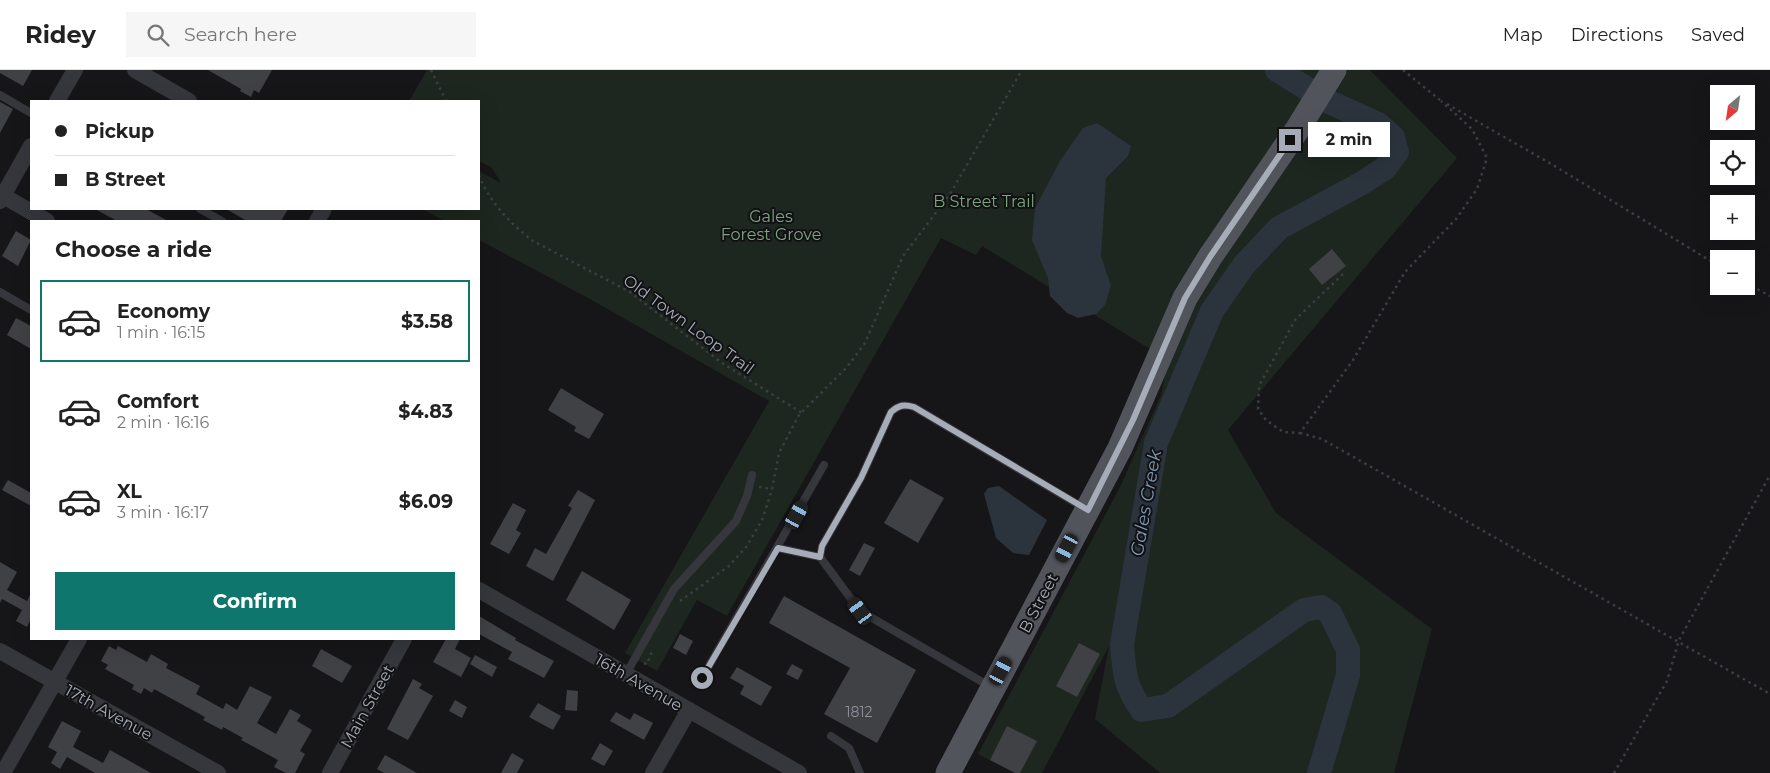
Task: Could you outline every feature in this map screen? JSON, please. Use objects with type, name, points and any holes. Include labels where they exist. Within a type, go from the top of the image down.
[{"type":"main road","name":"B Street","points":[[948,773],[1130,427],[1185,298],[1210,257],[1297,130],[1330,76]]},
{"type":"street","points":[[58,100],[75,70]]},
{"type":"street","points":[[135,70],[187,100]]},
{"type":"street","points":[[30,148],[1,197],[45,220]]},
{"type":"street","name":"16th Avenue","points":[[480,591],[799,773]]},
{"type":"street","points":[[3,773],[78,640]]},
{"type":"street","name":"Main Street","points":[[330,773],[403,640]]},
{"type":"street","name":"17th Avenue","points":[[0,651],[218,773]]},
{"type":"street","points":[[653,773],[689,710]]},
{"type":"lane","points":[[0,95],[30,112]]},
{"type":"lane","points":[[202,210],[220,220]]},
{"type":"lane","points":[[0,292],[30,309]]},
{"type":"lane","points":[[820,557],[822,546],[861,478],[891,412],[897,406],[905,404],[914,407],[1088,510]]},
{"type":"lane","points":[[702,678],[824,466]]},
{"type":"lane","points":[[626,674],[674,589],[736,521],[747,496],[752,475]]},
{"type":"lane","points":[[778,548],[820,557],[860,611],[992,688]]},
{"type":"lane","points":[[830,736],[849,748],[860,773]]},
{"type":"path","points":[[431,70],[446,100]]},
{"type":"path","name":"Old Town Loop Trail","points":[[480,178],[483,187],[496,204],[520,231],[533,242],[630,292],[722,363],[802,413],[847,367],[865,342],[903,256],[950,194],[1022,70]]},
{"type":"path","points":[[1300,433],[1353,360],[1405,272],[1456,219],[1477,189],[1487,158],[1472,129],[1441,100],[1403,70]]},
{"type":"path","points":[[1441,100],[1558,168],[1710,261]]},
{"type":"path","points":[[1343,274],[1295,320],[1259,386],[1258,409],[1266,420],[1283,432],[1300,433],[1322,439],[1679,640],[1770,694]]},
{"type":"path","points":[[1755,287],[1770,296]]},
{"type":"path","points":[[1614,773],[1666,682],[1679,640],[1770,475]]},
{"type":"green space","points":[[427,70],[1370,70],[1457,158],[1228,430],[1276,513],[1432,629],[1394,773],[1160,773],[1095,719],[1109,646],[1042,773],[1015,773],[978,754],[1120,487],[1161,395],[1168,360],[982,246],[976,255],[941,238],[727,616],[697,600],[657,671],[625,653],[769,401],[590,299],[480,241],[480,220],[443,220],[424,210],[480,210],[480,172],[501,183],[492,168],[480,162],[480,100],[410,100]]},
{"type":"shaded area","points":[[1097,123],[1131,146],[1128,156],[1106,178],[1101,256],[1111,286],[1105,305],[1096,314],[1078,318],[1067,313],[1050,296],[1048,278],[1032,240],[1035,208],[1060,161],[1083,128]]},
{"type":"shaded area","points":[[999,486],[1047,520],[1029,555],[1013,553],[996,538],[984,494],[988,488]]},
{"type":"building","points":[[0,70],[32,70],[23,86],[0,73]]},
{"type":"building","points":[[208,70],[272,70],[259,93],[254,90],[251,97]]},
{"type":"building","points":[[0,102],[13,109],[0,133]]},
{"type":"building","points":[[97,210],[148,210],[166,220],[115,220]]},
{"type":"building","points":[[228,210],[287,210],[282,220],[245,220]]},
{"type":"building","points":[[16,231],[30,239],[18,266],[2,256]]},
{"type":"building","points":[[1332,249],[1346,266],[1322,285],[1309,269]]},
{"type":"building","points":[[16,318],[30,325],[30,348],[7,335]]},
{"type":"building","points":[[561,388],[604,414],[589,439],[574,431],[576,427],[548,410]]},
{"type":"building","points":[[910,479],[944,498],[918,543],[884,523]]},
{"type":"building","points":[[8,480],[30,492],[30,505],[2,490]]},
{"type":"building","points":[[578,490],[595,500],[553,581],[526,566],[535,548],[546,554],[572,508],[568,506]]},
{"type":"building","points":[[513,503],[526,510],[516,530],[521,533],[509,554],[490,544]]},
{"type":"building","points":[[864,543],[875,548],[860,576],[849,570]]},
{"type":"building","points":[[0,562],[17,572],[7,590],[27,601],[30,595],[30,621],[27,627],[16,621],[22,610],[2,599],[0,603]]},
{"type":"building","points":[[582,571],[631,600],[614,630],[566,600]]},
{"type":"building","points":[[784,596],[916,670],[877,743],[824,714],[850,668],[769,623]]},
{"type":"building","points":[[480,617],[516,638],[515,640],[554,661],[544,678],[508,659],[512,652],[480,635]]},
{"type":"building","points":[[680,634],[693,641],[686,655],[673,648]]},
{"type":"building","points":[[445,640],[460,640],[455,649],[471,658],[461,677],[433,662]]},
{"type":"building","points":[[1079,643],[1100,654],[1077,697],[1056,686]]},
{"type":"building","points":[[109,646],[116,650],[118,646],[147,662],[151,654],[168,664],[166,668],[200,686],[196,694],[223,709],[226,703],[237,710],[250,686],[272,697],[257,723],[276,734],[290,709],[301,715],[297,721],[312,730],[300,751],[305,754],[295,773],[286,773],[274,767],[278,760],[241,740],[243,738],[223,727],[222,730],[203,720],[205,717],[154,689],[152,693],[144,688],[141,694],[132,689],[134,685],[105,669],[108,665],[101,661]]},
{"type":"building","points":[[321,649],[352,666],[342,683],[312,666]]},
{"type":"building","points":[[475,655],[497,667],[492,677],[470,664]]},
{"type":"building","points":[[792,664],[803,670],[798,680],[786,674]]},
{"type":"building","points":[[737,667],[772,687],[761,706],[740,694],[744,686],[730,678]]},
{"type":"building","points":[[413,679],[422,684],[419,688],[433,696],[408,740],[387,729]]},
{"type":"building","points":[[567,690],[578,691],[577,711],[565,710]]},
{"type":"building","points":[[455,700],[467,707],[462,718],[449,711]]},
{"type":"building","points":[[538,703],[561,716],[553,730],[529,717]]},
{"type":"building","points":[[616,712],[630,720],[634,713],[653,723],[644,740],[610,721]]},
{"type":"building","points":[[62,721],[81,731],[73,747],[103,763],[110,750],[151,773],[95,773],[67,757],[60,769],[51,763],[57,752],[48,747]]},
{"type":"building","points":[[1007,726],[1037,741],[1020,773],[1015,773],[990,760]]},
{"type":"building","points":[[600,743],[613,751],[604,766],[591,759]]},
{"type":"building","points":[[512,753],[524,760],[517,773],[501,773]]},
{"type":"building","points":[[385,755],[417,773],[384,773],[377,769]]},
{"type":"waterway","name":"Gales Creek","points":[[1277,70],[1327,101],[1378,124],[1393,137],[1397,152],[1385,168],[1362,183],[1279,228],[1244,265],[1212,311],[1156,443],[1122,644],[1126,679],[1136,702],[1142,710],[1168,706],[1304,610],[1321,607],[1330,613],[1348,650],[1348,675],[1319,773]]},
{"type":"route","points":[[702,678],[778,548],[820,557],[822,546],[861,478],[891,412],[897,406],[905,404],[914,407],[1088,510],[1133,420],[1170,329],[1185,298],[1210,257],[1290,140]]},
{"type":"park label","name":"B Street Trail","points":[[984,201]]},
{"type":"park label","name":"Gales Forest Grove","points":[[771,225]]}]
